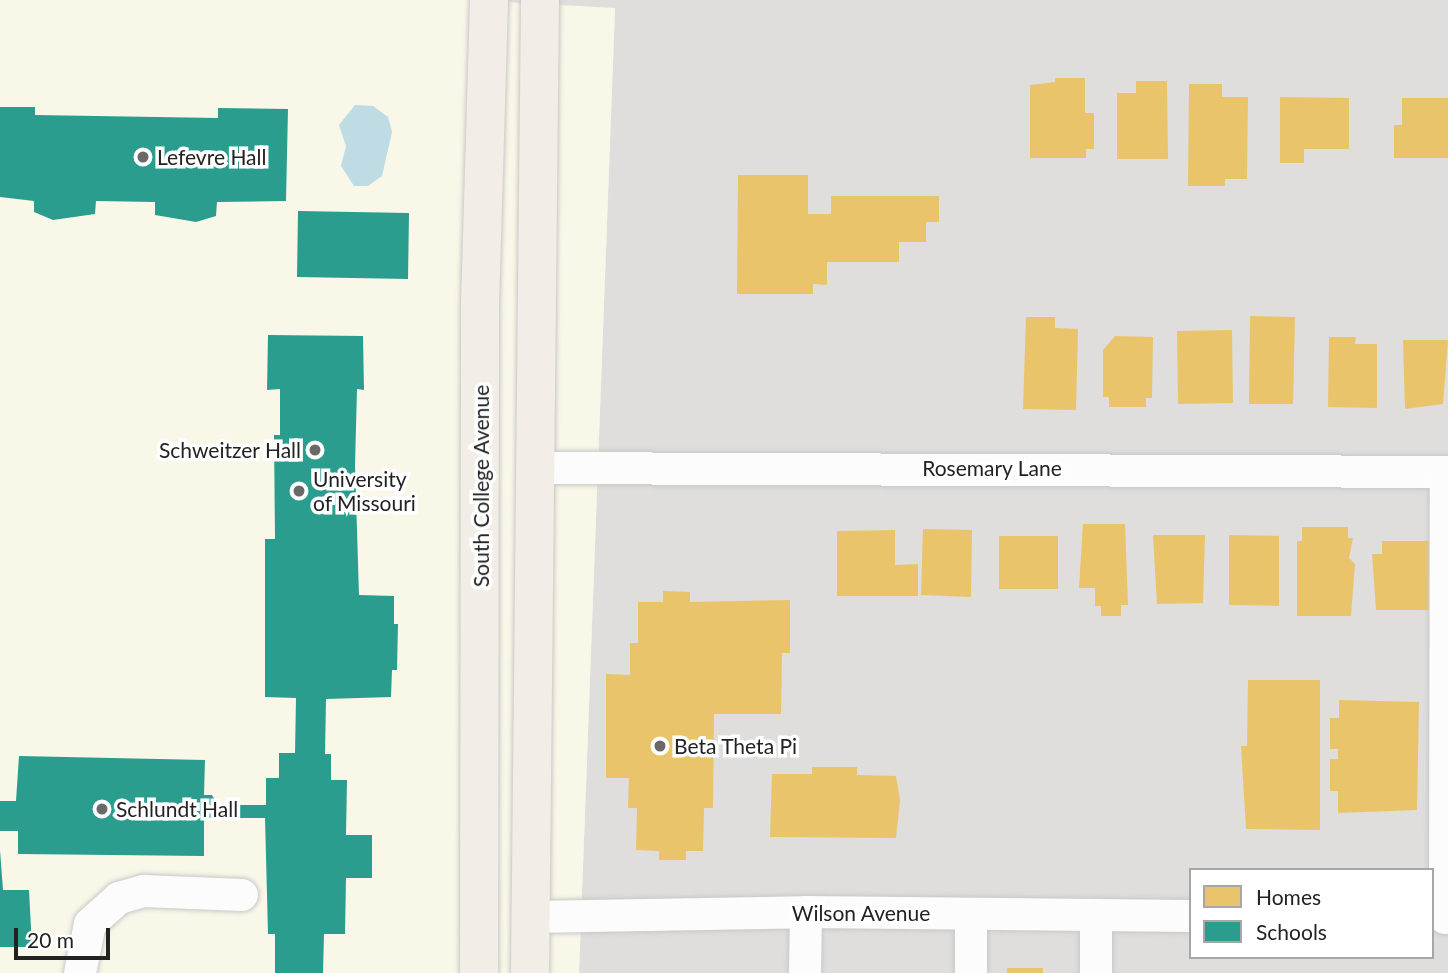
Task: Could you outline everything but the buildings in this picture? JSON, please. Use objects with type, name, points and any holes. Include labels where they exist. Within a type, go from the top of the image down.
[{"type":"main road","name":"South College Avenue","points":[[479,973],[480,305],[489,0]]},
{"type":"main road","points":[[530,973],[540,0]]},
{"type":"street","name":"Rosemary Lane","points":[[536,468],[1447,472]]},
{"type":"street","points":[[1442,918],[1447,472]]},
{"type":"street","points":[[80,973],[90,924],[119,898],[144,891],[242,895]]},
{"type":"street","points":[[805,973],[806,912]]},
{"type":"street","name":"Wilson Avenue","points":[[531,917],[806,912],[1189,916]]},
{"type":"street","points":[[971,914],[971,973]]},
{"type":"street","points":[[1096,915],[1096,973]]},
{"type":"shaded area","name":"University of Missouri","points":[[0,0],[467,0],[615,8],[579,973],[0,973]]},
{"type":"shaded area","points":[[467,0],[1448,0],[1448,973],[579,973],[615,9]]},
{"type":"water","points":[[355,105],[373,106],[388,117],[392,132],[382,176],[368,186],[354,186],[341,166],[346,146],[339,125]]},
{"type":"place","name":"Lefevre Hall","points":[[143,157]]},
{"type":"place","name":"Schweitzer Hall","points":[[315,450]]},
{"type":"place","name":"University of Missouri","points":[[299,491]]},
{"type":"place","name":"Beta Theta Pi","points":[[660,746]]},
{"type":"place","name":"Schlundt Hall","points":[[102,809]]}]
